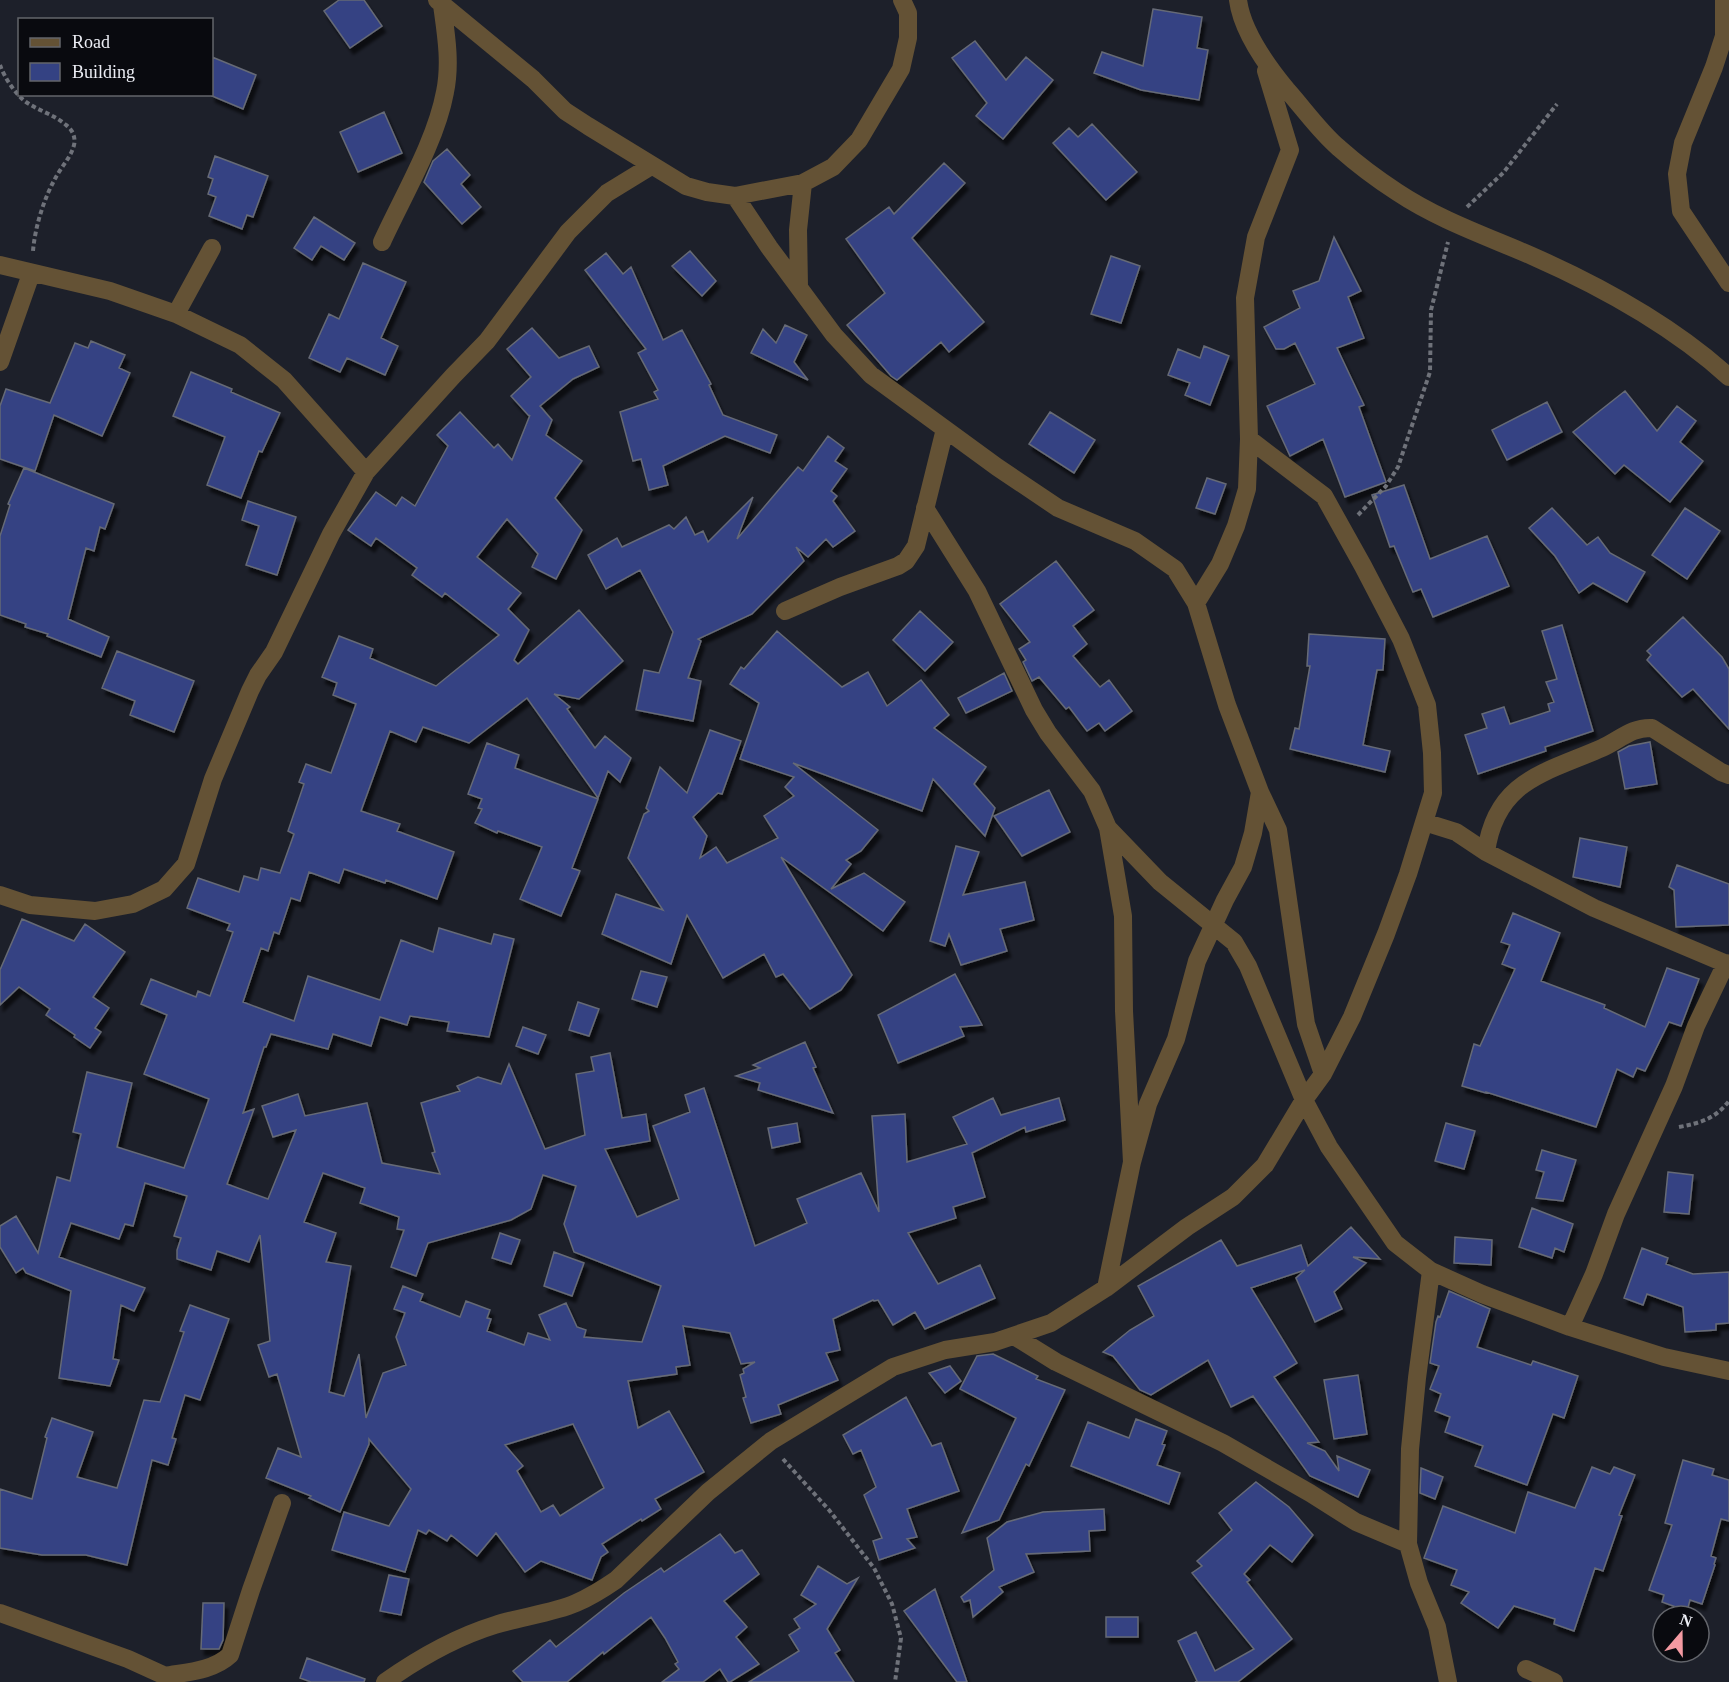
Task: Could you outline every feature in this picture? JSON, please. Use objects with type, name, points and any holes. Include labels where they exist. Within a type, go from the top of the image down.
[{"type":"street","points":[[439,2],[533,79],[565,111],[686,186],[735,196],[803,183],[833,167],[859,140],[900,69],[908,38],[908,13],[902,0]]},
{"type":"street","points":[[1196,603],[1220,564],[1236,526],[1247,489],[1249,439],[1245,298],[1256,237],[1290,150],[1265,64],[1246,28],[1238,0]]},
{"type":"street","points":[[1724,0],[1724,36],[1683,143],[1677,174],[1681,211],[1729,283]]},
{"type":"street","points":[[382,242],[429,141],[445,92],[448,56],[439,2]]},
{"type":"street","points":[[1265,64],[1337,147],[1397,192],[1453,224],[1534,257],[1622,302],[1665,327],[1713,362],[1729,377]]},
{"type":"street","points":[[0,895],[30,905],[95,911],[132,904],[164,889],[186,864],[213,779],[250,691],[274,652],[331,534],[366,472],[487,342],[568,232],[607,193],[651,166]]},
{"type":"street","points":[[799,286],[798,230],[803,183]]},
{"type":"street","points":[[735,196],[768,247],[834,335],[871,375],[997,467],[1058,508],[1135,541],[1175,569],[1196,603],[1227,705],[1260,792],[1278,830],[1306,1024],[1323,1074]]},
{"type":"street","points":[[176,314],[213,248]]},
{"type":"street","points":[[0,265],[110,291],[176,314],[240,345],[284,380],[366,472]]},
{"type":"street","points":[[0,362],[34,274]]},
{"type":"street","points":[[785,611],[906,561],[916,546],[945,429]]},
{"type":"street","points":[[386,1682],[459,1638],[494,1625],[574,1604],[599,1592],[616,1580],[708,1492],[771,1441],[893,1367],[945,1350],[995,1342],[1051,1323],[1106,1288],[1187,1227],[1233,1197],[1265,1165],[1304,1100],[1323,1074],[1352,1017],[1386,934],[1433,792],[1427,705],[1401,639],[1324,496],[1249,439]]},
{"type":"street","points":[[925,508],[977,591],[1034,710],[1048,733],[1092,792],[1108,828],[1123,916],[1124,1011],[1132,1162]]},
{"type":"street","points":[[1485,852],[1494,817],[1512,793],[1536,775],[1604,748],[1625,734],[1642,727],[1652,728],[1729,775]]},
{"type":"street","points":[[1106,1288],[1132,1162],[1148,1104],[1176,1039],[1197,961],[1213,923],[1243,867],[1253,833],[1260,792]]},
{"type":"street","points":[[1424,822],[1456,832],[1485,852],[1594,908],[1728,964],[1696,1026],[1674,1086],[1616,1214],[1594,1275],[1570,1327]]},
{"type":"street","points":[[1108,828],[1160,882],[1234,942],[1248,966],[1304,1100],[1329,1147],[1395,1243],[1431,1271],[1482,1294],[1570,1327],[1664,1357],[1729,1371]]},
{"type":"street","points":[[1431,1271],[1410,1449],[1408,1544],[1419,1583],[1437,1627],[1448,1682]]},
{"type":"street","points":[[1014,1336],[1056,1362],[1223,1443],[1356,1522],[1408,1544]]},
{"type":"street","points":[[0,1613],[128,1659],[172,1679],[222,1663],[230,1655],[282,1503]]},
{"type":"street","points":[[1526,1669],[1554,1682]]},
{"type":"path","points":[[0,65],[18,92]]},
{"type":"path","points":[[21,96],[24,101],[60,120],[69,127],[75,137],[75,144],[68,160],[57,175],[48,195],[34,241],[34,274]]},
{"type":"path","points":[[1347,537],[1358,516],[1386,486],[1398,467],[1406,444],[1430,372],[1431,310],[1453,224],[1473,200],[1503,173],[1557,104]]},
{"type":"path","points":[[1652,1132],[1706,1121],[1717,1115],[1729,1101]]},
{"type":"path","points":[[771,1441],[788,1467],[829,1510],[874,1568],[892,1604],[901,1638],[895,1682]]},
{"type":"building","points":[[339,0],[364,0],[382,26],[350,48],[324,11]]},
{"type":"building","points":[[1153,9],[1202,17],[1197,48],[1208,50],[1199,100],[1141,90],[1094,73],[1102,52],[1143,66]]},
{"type":"building","points":[[975,41],[1006,80],[1026,57],[1053,80],[1003,139],[976,116],[987,103],[952,58]]},
{"type":"building","points":[[213,57],[256,75],[243,109],[212,96]]},
{"type":"building","points":[[384,112],[402,153],[358,172],[340,132]]},
{"type":"building","points":[[1092,124],[1137,172],[1106,200],[1053,143],[1069,128],[1078,137]]},
{"type":"building","points":[[447,149],[470,175],[461,184],[481,207],[462,224],[424,182],[433,161]]},
{"type":"building","points":[[215,156],[268,176],[253,217],[247,215],[242,229],[209,216],[216,197],[208,194],[213,179],[208,177]]},
{"type":"building","points":[[944,163],[965,183],[912,238],[984,322],[949,352],[941,342],[897,380],[847,325],[885,293],[846,239],[889,207],[894,214]]},
{"type":"building","points":[[314,217],[355,243],[344,260],[321,246],[312,260],[294,248]]},
{"type":"building","points":[[1334,237],[1361,291],[1348,297],[1364,338],[1337,348],[1364,405],[1359,407],[1386,482],[1345,497],[1323,439],[1290,456],[1267,406],[1315,384],[1295,343],[1284,349],[1276,349],[1264,327],[1300,308],[1293,291],[1319,281]]},
{"type":"building","points":[[690,251],[716,281],[702,296],[672,266]]},
{"type":"building","points":[[606,253],[623,274],[631,267],[663,340],[682,330],[711,384],[709,385],[723,415],[777,435],[770,453],[725,436],[663,466],[668,485],[649,490],[641,459],[633,461],[620,412],[658,399],[654,392],[658,390],[638,353],[646,349],[585,270]]},
{"type":"building","points":[[1111,256],[1140,266],[1121,323],[1091,314]]},
{"type":"building","points":[[363,263],[406,282],[381,338],[398,346],[385,375],[347,358],[340,372],[309,358],[329,314],[339,319]]},
{"type":"building","points":[[785,325],[807,335],[794,362],[808,380],[751,353],[763,329],[776,343]]},
{"type":"building","points":[[532,328],[559,358],[589,346],[599,367],[573,379],[540,406],[552,420],[546,435],[582,461],[555,498],[582,530],[556,579],[532,567],[538,554],[507,519],[477,557],[521,593],[508,609],[529,630],[514,660],[518,664],[579,610],[623,661],[579,699],[554,694],[570,707],[567,709],[595,748],[605,736],[631,758],[620,782],[608,771],[598,798],[527,698],[469,743],[423,727],[416,742],[390,731],[361,811],[400,824],[397,831],[454,852],[437,899],[386,880],[385,883],[344,869],[339,883],[309,872],[300,901],[291,898],[279,934],[274,932],[268,951],[261,948],[243,1002],[294,1021],[308,976],[380,1000],[401,940],[433,952],[439,928],[491,944],[494,934],[514,939],[489,1037],[447,1031],[449,1022],[410,1016],[407,1025],[380,1017],[371,1046],[333,1034],[328,1049],[271,1034],[264,1047],[243,1113],[254,1109],[227,1184],[268,1199],[296,1130],[273,1137],[262,1106],[298,1094],[305,1116],[367,1103],[382,1163],[440,1174],[432,1153],[435,1152],[421,1103],[460,1091],[457,1086],[478,1077],[501,1084],[509,1064],[545,1149],[585,1135],[576,1074],[594,1071],[591,1057],[610,1053],[622,1118],[646,1114],[650,1141],[605,1149],[637,1217],[679,1199],[653,1126],[690,1112],[685,1095],[704,1088],[755,1246],[807,1223],[797,1199],[861,1173],[879,1212],[872,1116],[905,1114],[907,1162],[967,1144],[953,1117],[993,1098],[1001,1115],[1059,1098],[1065,1120],[1026,1132],[1025,1127],[972,1153],[985,1197],[953,1207],[956,1218],[908,1233],[938,1284],[980,1265],[995,1298],[925,1329],[915,1312],[893,1325],[878,1300],[873,1300],[833,1319],[840,1350],[826,1353],[838,1380],[778,1405],[781,1414],[751,1423],[743,1398],[746,1397],[740,1375],[744,1373],[743,1369],[755,1362],[741,1364],[730,1333],[683,1326],[690,1365],[676,1367],[677,1374],[628,1381],[638,1428],[669,1411],[704,1472],[655,1499],[661,1509],[602,1544],[608,1552],[601,1557],[592,1580],[541,1561],[525,1572],[496,1533],[477,1556],[451,1535],[447,1541],[429,1530],[426,1534],[418,1530],[405,1572],[332,1550],[344,1512],[389,1526],[411,1489],[369,1439],[369,1444],[340,1512],[309,1498],[311,1496],[266,1478],[278,1448],[301,1457],[277,1374],[269,1377],[258,1345],[270,1341],[260,1235],[249,1262],[217,1251],[211,1270],[177,1259],[181,1238],[174,1236],[187,1196],[145,1183],[133,1226],[125,1224],[119,1239],[71,1223],[59,1257],[145,1288],[134,1311],[121,1305],[113,1359],[119,1360],[110,1386],[59,1378],[71,1291],[26,1273],[23,1268],[16,1273],[0,1247],[0,1226],[16,1216],[38,1253],[57,1177],[70,1181],[81,1134],[73,1132],[87,1072],[132,1083],[117,1147],[184,1168],[209,1099],[144,1074],[167,1015],[141,1004],[151,979],[196,997],[198,991],[210,996],[233,932],[227,930],[230,924],[187,908],[198,878],[239,892],[244,876],[258,880],[261,868],[280,873],[294,834],[288,831],[304,784],[299,782],[306,764],[331,773],[356,704],[333,695],[337,683],[322,677],[339,636],[373,649],[370,658],[436,686],[499,635],[445,593],[442,597],[412,575],[417,568],[376,538],[371,546],[348,530],[376,492],[396,506],[402,497],[415,506],[448,446],[437,435],[460,412],[494,448],[498,444],[512,460],[530,415],[511,396],[531,377],[507,349]],"holes":[[[323,1173],[365,1188],[360,1203],[399,1217],[397,1229],[404,1230],[391,1267],[416,1276],[428,1243],[511,1220],[531,1209],[543,1175],[576,1186],[564,1224],[574,1252],[661,1286],[642,1342],[584,1337],[586,1330],[577,1327],[566,1303],[539,1315],[550,1340],[528,1333],[524,1345],[487,1331],[491,1319],[487,1318],[490,1310],[466,1301],[460,1317],[420,1301],[423,1294],[403,1286],[394,1309],[405,1313],[396,1337],[406,1365],[383,1373],[366,1418],[359,1354],[344,1396],[329,1392],[351,1266],[326,1262],[336,1233],[304,1222]],[[573,1424],[604,1488],[560,1516],[553,1505],[541,1512],[517,1471],[523,1466],[505,1445]]]},
{"type":"building","points":[[91,341],[125,355],[119,368],[130,373],[102,436],[54,415],[35,471],[0,459],[0,406],[6,389],[50,403],[75,343],[88,348]]},
{"type":"building","points":[[1204,346],[1229,356],[1210,405],[1185,395],[1190,383],[1168,375],[1178,349],[1200,358]]},
{"type":"building","points":[[191,372],[280,413],[262,452],[259,451],[241,498],[207,485],[225,437],[173,416]]},
{"type":"building","points":[[1625,391],[1657,431],[1677,406],[1696,421],[1680,442],[1703,461],[1670,502],[1624,465],[1615,474],[1573,432]]},
{"type":"building","points":[[1547,402],[1562,432],[1507,460],[1492,430]]},
{"type":"building","points":[[1050,412],[1095,440],[1074,473],[1029,444]]},
{"type":"building","points":[[828,436],[844,448],[835,461],[847,469],[831,491],[837,496],[833,501],[855,531],[833,547],[826,539],[808,557],[796,547],[804,561],[752,614],[698,639],[701,641],[688,678],[701,681],[693,721],[636,710],[644,670],[659,673],[673,632],[640,570],[606,589],[588,555],[617,538],[622,547],[669,525],[674,529],[686,517],[695,535],[703,531],[708,542],[753,497],[737,539],[798,467],[803,471]]},
{"type":"building","points":[[24,468],[114,504],[105,529],[100,527],[94,551],[86,548],[68,619],[109,637],[101,657],[0,615],[0,536],[10,505],[8,504]]},
{"type":"building","points":[[1207,478],[1226,484],[1215,514],[1196,508]]},
{"type":"building","points":[[1404,485],[1430,559],[1487,536],[1509,586],[1433,617],[1421,589],[1413,592],[1394,546],[1390,547],[1372,495]]},
{"type":"building","points":[[248,501],[296,517],[277,575],[246,565],[259,526],[242,520]]},
{"type":"building","points":[[1552,508],[1587,545],[1598,537],[1610,553],[1645,572],[1627,602],[1593,583],[1579,593],[1555,556],[1529,528]]},
{"type":"building","points":[[1685,508],[1720,531],[1687,579],[1652,555]]},
{"type":"building","points":[[1056,561],[1094,610],[1073,626],[1087,644],[1073,656],[1100,687],[1109,680],[1132,711],[1105,731],[1099,723],[1087,731],[1069,707],[1066,709],[1039,677],[1032,681],[1023,662],[1026,660],[1019,649],[1030,642],[1000,604]]},
{"type":"building","points":[[920,611],[953,642],[925,671],[893,640]]},
{"type":"building","points":[[1683,617],[1722,657],[1729,669],[1729,729],[1693,689],[1682,697],[1647,660],[1651,655],[1647,651]]},
{"type":"building","points":[[1562,625],[1593,731],[1545,747],[1546,751],[1478,774],[1465,735],[1487,728],[1482,714],[1504,707],[1510,724],[1550,711],[1548,704],[1554,702],[1546,682],[1557,679],[1542,631]]},
{"type":"building","points":[[777,631],[842,687],[868,672],[887,706],[921,680],[949,715],[934,728],[986,767],[974,784],[995,808],[985,836],[933,779],[922,811],[793,763],[878,830],[861,851],[846,860],[851,864],[831,889],[864,873],[905,902],[883,931],[781,857],[852,975],[841,990],[810,1009],[783,974],[776,977],[764,954],[723,978],[687,915],[671,964],[602,934],[616,894],[663,910],[628,858],[644,814],[649,811],[646,808],[660,767],[687,793],[710,730],[741,741],[722,794],[718,793],[693,817],[707,836],[700,858],[716,847],[727,863],[778,838],[764,816],[794,796],[785,787],[794,777],[740,759],[759,703],[730,684],[741,667],[744,669]]},
{"type":"building","points":[[1309,634],[1385,639],[1383,670],[1377,670],[1363,745],[1390,751],[1385,772],[1290,749],[1295,728],[1299,729],[1310,666],[1307,666]]},
{"type":"building","points":[[117,651],[194,681],[174,732],[130,715],[135,701],[102,688]]},
{"type":"building","points":[[1004,673],[1012,691],[966,713],[958,698]]},
{"type":"building","points":[[1650,742],[1657,784],[1625,789],[1618,752],[1629,746]]},
{"type":"building","points":[[487,743],[519,755],[515,768],[598,799],[572,868],[580,871],[561,916],[520,899],[542,847],[498,831],[497,833],[475,823],[482,809],[478,808],[482,799],[468,794]]},
{"type":"building","points":[[1049,790],[1070,832],[1022,856],[994,816]]},
{"type":"building","points":[[1580,838],[1627,847],[1620,887],[1573,877]]},
{"type":"building","points":[[956,846],[979,852],[963,895],[1025,882],[1034,920],[1000,929],[1007,951],[961,965],[949,934],[945,946],[930,941]]},
{"type":"building","points":[[1677,865],[1729,884],[1729,925],[1676,927],[1674,890],[1669,887]]},
{"type":"building","points":[[1513,913],[1560,933],[1541,981],[1605,1005],[1604,1008],[1645,1027],[1667,968],[1699,979],[1681,1026],[1669,1022],[1645,1071],[1637,1068],[1633,1077],[1617,1069],[1596,1127],[1462,1086],[1474,1044],[1480,1046],[1515,969],[1502,964],[1510,945],[1501,942]]},
{"type":"building","points":[[22,919],[74,941],[85,924],[125,952],[93,997],[109,1008],[95,1028],[101,1032],[90,1048],[46,1015],[50,1009],[19,987],[0,1005],[0,970]]},
{"type":"building","points":[[641,971],[667,977],[657,1007],[632,999]]},
{"type":"building","points":[[955,974],[982,1025],[960,1027],[964,1036],[898,1063],[878,1015]]},
{"type":"building","points":[[578,1002],[599,1009],[589,1036],[569,1030]]},
{"type":"building","points":[[523,1027],[546,1035],[538,1054],[516,1046]]},
{"type":"building","points":[[805,1042],[816,1067],[813,1068],[833,1113],[758,1090],[760,1083],[736,1076],[760,1068],[753,1065]]},
{"type":"building","points":[[797,1123],[800,1142],[772,1148],[768,1128]]},
{"type":"building","points":[[1446,1123],[1475,1131],[1464,1169],[1435,1161]]},
{"type":"building","points":[[1542,1150],[1576,1160],[1563,1201],[1536,1198],[1544,1172],[1536,1170]]},
{"type":"building","points":[[1668,1172],[1693,1175],[1689,1214],[1664,1212]]},
{"type":"building","points":[[1532,1208],[1573,1224],[1564,1252],[1555,1248],[1552,1258],[1519,1247]]},
{"type":"building","points":[[1351,1227],[1380,1259],[1353,1257],[1366,1263],[1334,1292],[1342,1309],[1315,1322],[1296,1278],[1305,1270],[1251,1288],[1297,1363],[1274,1377],[1319,1442],[1307,1443],[1325,1451],[1339,1471],[1337,1456],[1370,1470],[1358,1497],[1310,1476],[1253,1396],[1231,1407],[1208,1360],[1151,1395],[1140,1390],[1113,1356],[1103,1352],[1130,1330],[1154,1316],[1138,1286],[1221,1240],[1237,1266],[1301,1245],[1308,1266]]},
{"type":"building","points":[[500,1233],[520,1240],[511,1264],[492,1258]]},
{"type":"building","points":[[1455,1237],[1492,1240],[1491,1265],[1454,1263]]},
{"type":"building","points":[[1642,1248],[1668,1258],[1666,1264],[1693,1274],[1729,1272],[1729,1323],[1716,1324],[1716,1330],[1685,1332],[1683,1307],[1647,1294],[1643,1305],[1624,1298]]},
{"type":"building","points":[[554,1252],[584,1263],[572,1296],[544,1286]]},
{"type":"building","points":[[1449,1291],[1490,1309],[1477,1347],[1531,1365],[1533,1361],[1578,1376],[1564,1418],[1553,1414],[1527,1485],[1475,1466],[1483,1446],[1445,1432],[1450,1417],[1435,1411],[1441,1394],[1430,1389],[1439,1366],[1430,1363],[1436,1322]]},
{"type":"building","points":[[190,1305],[229,1319],[200,1400],[185,1395],[172,1438],[176,1439],[168,1465],[152,1460],[127,1565],[86,1555],[42,1555],[0,1548],[0,1489],[32,1499],[47,1438],[45,1437],[52,1418],[93,1432],[77,1477],[117,1488],[144,1400],[160,1402],[184,1332],[180,1331]]},
{"type":"building","points":[[993,1354],[1038,1376],[1036,1379],[1065,1390],[1029,1466],[1026,1464],[999,1520],[962,1533],[1016,1418],[960,1389],[977,1356]]},
{"type":"building","points":[[950,1366],[961,1381],[945,1393],[929,1373]]},
{"type":"building","points":[[1358,1375],[1367,1434],[1334,1439],[1324,1380]]},
{"type":"building","points":[[906,1397],[932,1446],[941,1443],[959,1491],[907,1509],[917,1537],[907,1539],[915,1548],[879,1560],[873,1541],[882,1538],[864,1495],[876,1487],[861,1450],[853,1454],[843,1435]]},
{"type":"building","points":[[1136,1419],[1167,1431],[1162,1444],[1165,1445],[1157,1465],[1180,1473],[1169,1504],[1071,1466],[1088,1422],[1129,1438]]},
{"type":"building","points":[[1683,1460],[1714,1469],[1712,1475],[1729,1480],[1729,1521],[1721,1519],[1711,1556],[1716,1558],[1715,1565],[1702,1604],[1690,1600],[1689,1604],[1668,1604],[1662,1602],[1664,1595],[1649,1590],[1672,1525],[1665,1523]]},
{"type":"building","points":[[1592,1467],[1610,1474],[1614,1467],[1635,1475],[1619,1515],[1622,1516],[1603,1571],[1595,1568],[1574,1631],[1554,1624],[1555,1619],[1514,1606],[1498,1628],[1461,1603],[1469,1592],[1451,1585],[1457,1570],[1424,1558],[1443,1506],[1515,1533],[1528,1492],[1575,1508]]},
{"type":"building","points":[[1421,1468],[1443,1477],[1435,1499],[1420,1493]]},
{"type":"building","points":[[1256,1482],[1289,1507],[1313,1535],[1292,1562],[1270,1545],[1244,1574],[1250,1580],[1247,1582],[1292,1639],[1238,1682],[1195,1682],[1197,1681],[1178,1641],[1196,1632],[1215,1671],[1254,1649],[1192,1573],[1202,1566],[1197,1561],[1232,1530],[1219,1513]]},
{"type":"building","points":[[1104,1509],[1105,1530],[1089,1531],[1090,1551],[1026,1554],[1034,1572],[999,1587],[1003,1592],[973,1617],[970,1600],[964,1602],[961,1597],[994,1570],[987,1538],[1007,1522],[1043,1512]]},
{"type":"building","points":[[720,1534],[735,1553],[742,1550],[759,1574],[724,1601],[747,1627],[736,1637],[759,1664],[730,1682],[720,1669],[703,1682],[662,1682],[679,1669],[675,1664],[678,1662],[651,1617],[567,1682],[523,1682],[513,1671],[550,1640],[556,1647],[624,1593],[661,1568],[664,1572]]},
{"type":"building","points":[[818,1566],[847,1584],[858,1578],[827,1629],[840,1650],[835,1653],[854,1682],[749,1682],[799,1651],[789,1635],[800,1628],[794,1619],[816,1604],[801,1595]]},
{"type":"building","points":[[389,1575],[409,1579],[401,1615],[380,1611]]},
{"type":"building","points":[[935,1589],[967,1682],[957,1682],[904,1611]]},
{"type":"building","points":[[203,1603],[224,1603],[223,1640],[219,1649],[201,1649]]},
{"type":"building","points":[[1106,1617],[1138,1617],[1138,1637],[1106,1637]]},
{"type":"building","points":[[307,1658],[365,1679],[364,1682],[311,1682],[300,1678]]}]
